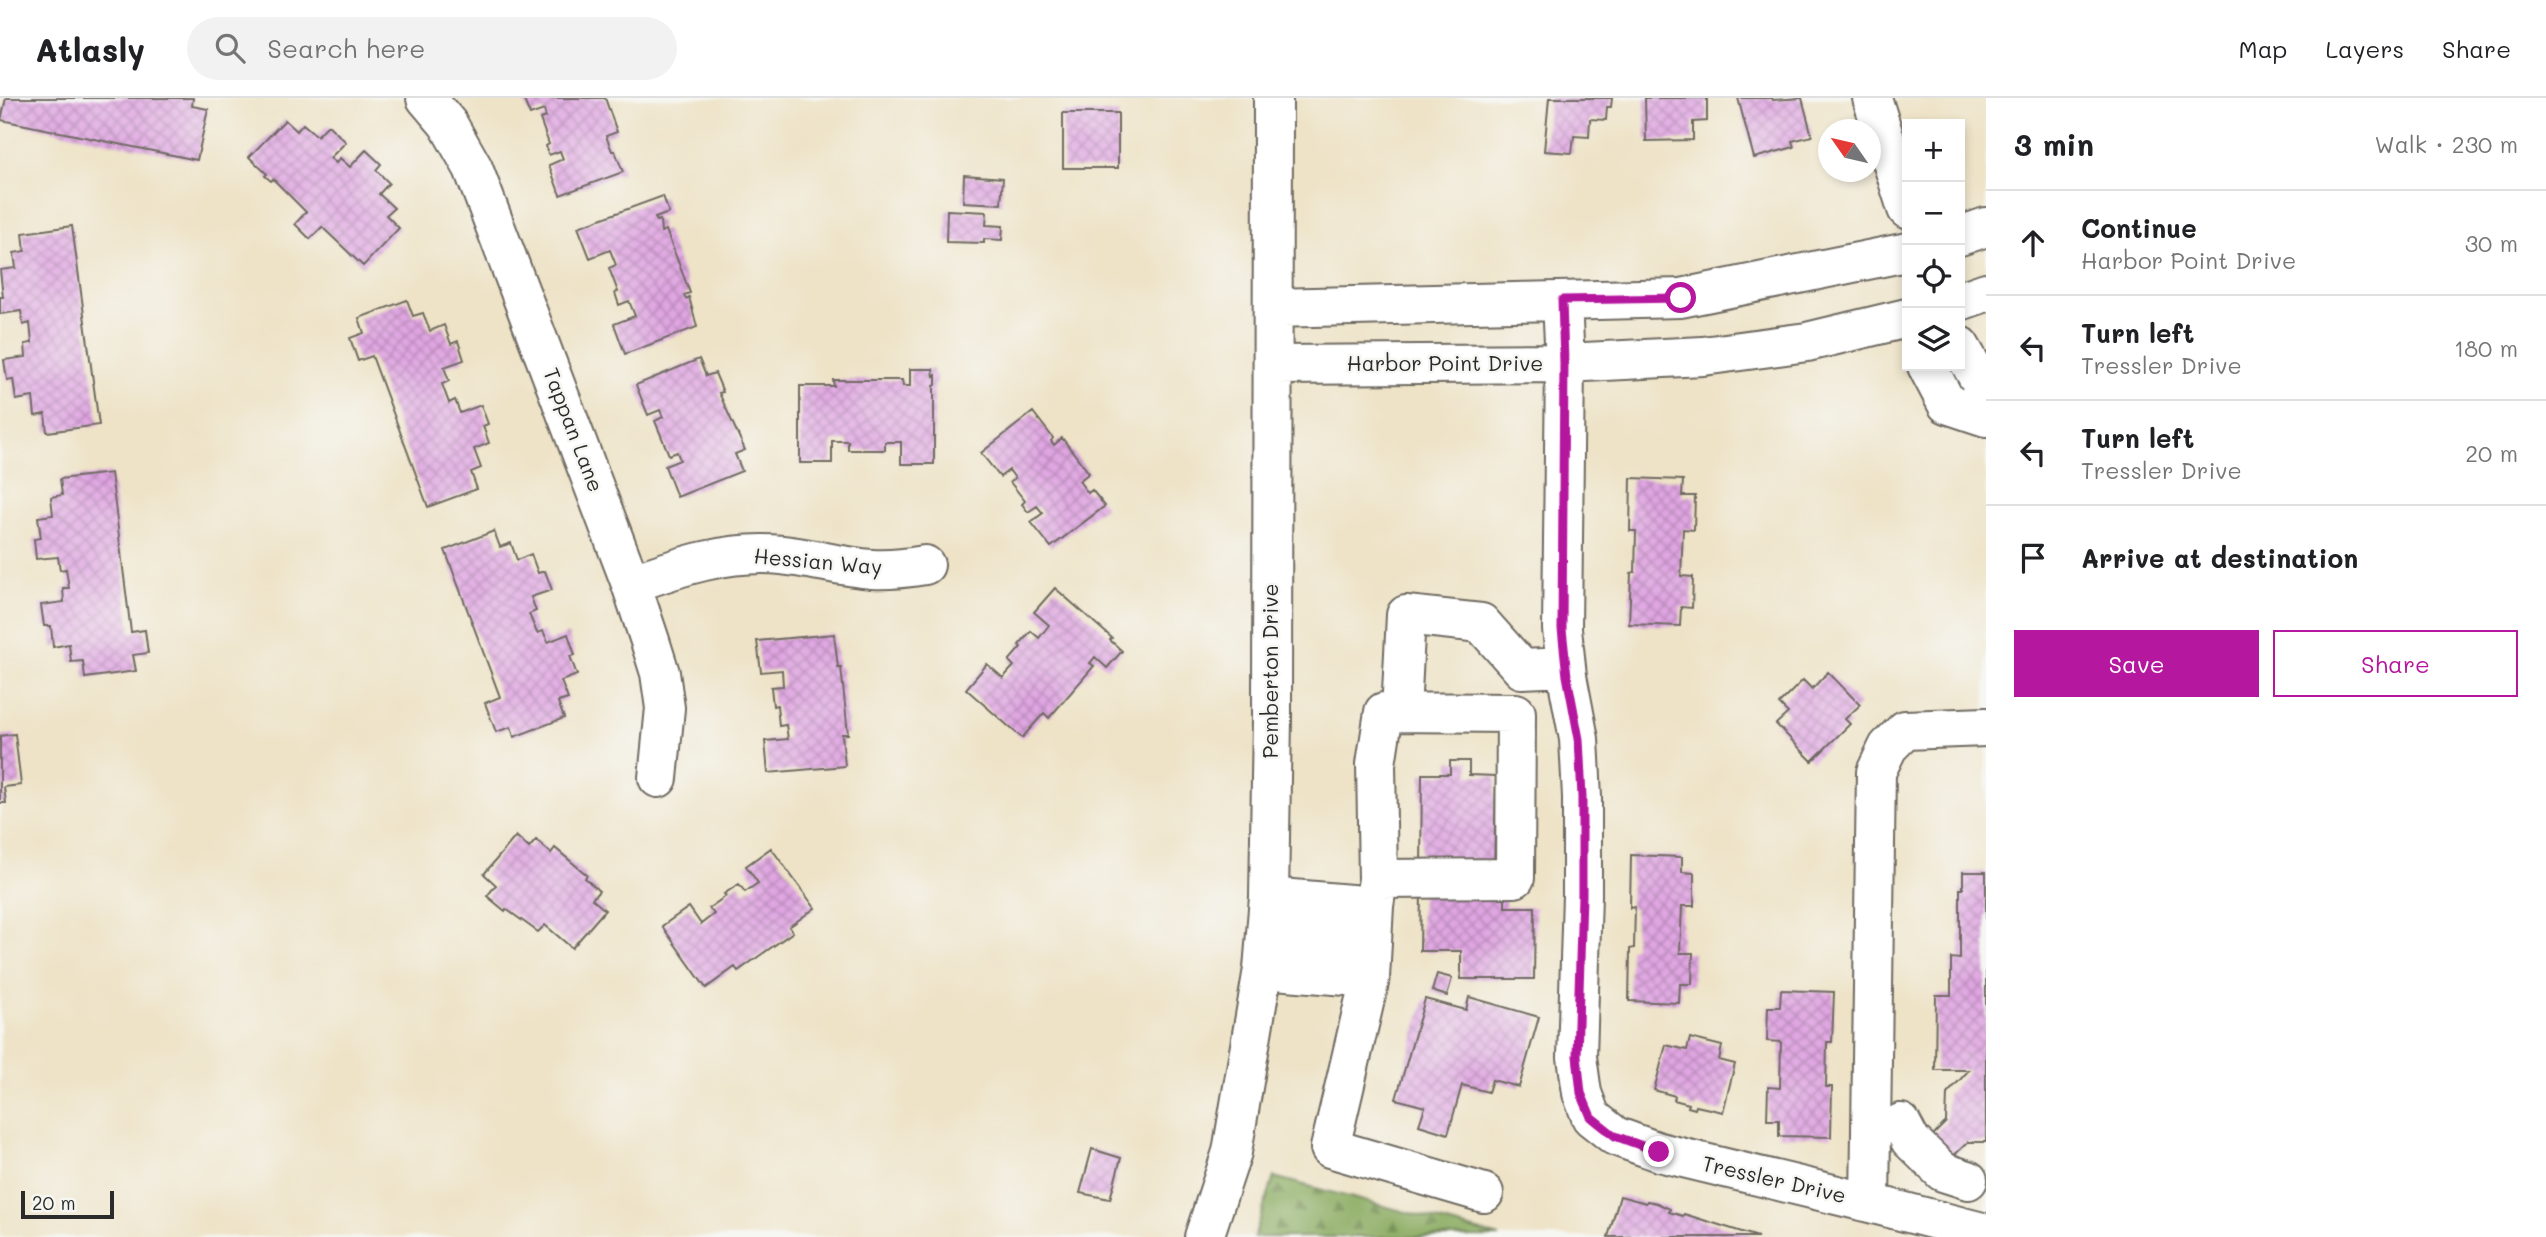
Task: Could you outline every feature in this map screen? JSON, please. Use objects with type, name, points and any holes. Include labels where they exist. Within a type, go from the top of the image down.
[{"type":"street","name":"Tappan Lane","points":[[426,98],[448,124],[473,167],[631,584],[660,673],[665,708],[657,778]]},
{"type":"street","name":"Pemberton Drive","points":[[1204,1237],[1232,1152],[1265,952],[1269,897],[1272,719],[1273,98]]},
{"type":"street","points":[[1871,98],[1902,194]]},
{"type":"street","points":[[1965,234],[1986,227]]},
{"type":"street","points":[[1273,308],[1681,298],[1902,253]]},
{"type":"street","points":[[1965,300],[1986,292]]},
{"type":"street","name":"Tressler Drive","points":[[1562,300],[1562,629],[1579,739],[1582,797],[1577,1056],[1581,1093],[1591,1117],[1615,1136],[1659,1152],[1986,1233]]},
{"type":"street","name":"Harbor Point Drive","points":[[1273,365],[1564,363],[1703,356],[1807,342],[1902,319]]},
{"type":"street","points":[[1965,355],[1986,391]]},
{"type":"street","points":[[1930,371],[1947,404],[1986,417]]},
{"type":"street","name":"Hessian Way","points":[[631,584],[709,559],[741,555],[779,555],[869,569],[925,565]]},
{"type":"street","points":[[1265,952],[1374,909],[1515,878],[1516,713],[1522,669],[1481,622],[1406,615],[1401,712]]},
{"type":"street","points":[[1522,669],[1566,667]]},
{"type":"street","points":[[1483,1193],[1330,1148],[1370,978],[1376,764],[1384,712],[1516,713]]},
{"type":"street","points":[[1870,1203],[1934,1152],[1877,772],[1888,747],[1905,730],[1986,727]]},
{"type":"street","points":[[1269,897],[1374,909]]},
{"type":"street","points":[[1265,952],[1370,978]]},
{"type":"green space","points":[[1274,1177],[1500,1237],[1254,1237]]},
{"type":"building","points":[[6,98],[193,98],[192,106],[208,109],[197,160],[1,120]]},
{"type":"building","points":[[523,98],[605,98],[617,132],[606,136],[623,172],[560,195],[549,165],[563,159],[560,151],[549,155],[546,146],[549,144],[540,119],[546,117],[544,110],[530,115]]},
{"type":"building","points":[[1549,98],[1612,98],[1611,107],[1607,107],[1606,120],[1590,119],[1589,137],[1574,136],[1572,153],[1544,151]]},
{"type":"building","points":[[1645,98],[1707,98],[1707,121],[1693,122],[1693,140],[1646,141]]},
{"type":"building","points":[[1738,98],[1802,98],[1812,136],[1792,141],[1794,147],[1754,158]]},
{"type":"building","points":[[1063,113],[1118,113],[1118,168],[1063,168]]},
{"type":"building","points":[[285,120],[297,131],[303,124],[317,136],[328,125],[346,142],[330,158],[336,163],[340,158],[350,167],[366,150],[381,164],[376,170],[389,183],[379,194],[394,208],[386,215],[399,228],[363,266],[322,227],[310,239],[295,224],[306,212],[273,179],[271,181],[265,176],[267,174],[249,157]]},
{"type":"building","points":[[964,175],[1003,178],[1001,204],[963,202]]},
{"type":"building","points":[[663,196],[669,213],[655,218],[660,220],[661,232],[666,230],[690,293],[684,295],[686,299],[689,297],[697,327],[625,354],[614,324],[635,316],[629,301],[619,305],[615,293],[618,292],[609,268],[616,265],[610,250],[590,258],[578,227]]},
{"type":"building","points":[[947,210],[987,212],[986,225],[1003,226],[1002,240],[984,239],[984,243],[946,242]]},
{"type":"building","points":[[72,226],[99,425],[47,432],[45,414],[35,416],[33,397],[16,400],[13,379],[7,380],[4,360],[26,357],[25,344],[32,343],[30,323],[23,325],[21,311],[0,314],[0,297],[3,297],[0,270],[16,268],[14,253],[25,251],[23,233]]},
{"type":"building","points":[[407,300],[413,316],[423,313],[430,331],[444,325],[451,344],[458,341],[464,360],[444,367],[449,381],[442,384],[449,403],[455,400],[460,413],[481,405],[488,424],[483,426],[489,443],[474,449],[481,468],[471,472],[477,489],[428,507],[372,356],[358,361],[350,338],[364,333],[359,318]]},
{"type":"building","points":[[699,359],[706,376],[715,373],[723,392],[719,393],[745,450],[735,454],[742,471],[677,497],[665,466],[680,460],[677,452],[669,455],[655,421],[663,417],[660,410],[648,415],[636,385]]},
{"type":"building","points":[[910,369],[933,369],[934,376],[936,375],[934,464],[901,464],[901,442],[885,442],[885,450],[848,450],[848,441],[832,441],[832,463],[800,463],[800,386],[834,386],[833,380],[902,380],[903,386],[910,386]]},
{"type":"building","points":[[1033,412],[1053,438],[1051,441],[1054,445],[1062,438],[1089,473],[1079,481],[1088,493],[1092,490],[1105,506],[1051,547],[1031,522],[1043,513],[1037,506],[1028,512],[1022,504],[1025,501],[1010,482],[1015,478],[1009,470],[1000,477],[981,453]]},
{"type":"building","points":[[111,473],[131,632],[145,630],[148,653],[133,655],[136,671],[85,678],[83,661],[71,662],[69,644],[53,647],[51,626],[44,626],[41,605],[64,602],[63,588],[69,588],[66,569],[60,570],[58,557],[36,559],[34,539],[41,538],[38,517],[53,515],[51,497],[62,495],[60,479]]},
{"type":"building","points":[[1631,478],[1683,480],[1682,496],[1695,496],[1694,530],[1683,529],[1681,576],[1693,577],[1692,608],[1681,607],[1680,626],[1629,624],[1636,531],[1630,531]]},
{"type":"building","points":[[494,531],[500,547],[511,543],[517,560],[531,554],[538,573],[545,571],[552,590],[531,597],[536,611],[529,614],[537,633],[543,631],[548,642],[568,634],[575,655],[570,656],[577,675],[561,681],[568,699],[558,702],[564,718],[514,737],[511,727],[496,732],[485,703],[500,697],[445,550]]},
{"type":"building","points":[[1055,588],[1112,638],[1110,640],[1122,651],[1107,668],[1095,657],[1090,663],[1094,666],[1049,718],[1044,713],[1022,738],[966,689],[987,664],[1003,678],[1014,666],[1009,661],[1031,631],[1039,638],[1049,625],[1034,612]]},
{"type":"building","points":[[834,634],[838,667],[841,667],[848,734],[842,734],[845,766],[768,773],[765,741],[788,739],[786,725],[779,726],[777,705],[773,706],[771,687],[783,686],[782,670],[761,672],[757,641]]},
{"type":"building","points":[[1828,672],[1860,705],[1845,719],[1850,724],[1812,761],[1776,724],[1788,713],[1779,704],[1803,680],[1812,689]]},
{"type":"building","points":[[15,734],[21,785],[4,787],[6,803],[0,803],[0,736]]},
{"type":"building","points":[[1450,761],[1469,761],[1469,775],[1496,776],[1494,871],[1421,870],[1422,774],[1450,774]]},
{"type":"building","points":[[516,836],[529,848],[536,840],[551,853],[555,848],[587,875],[585,878],[599,891],[592,899],[605,910],[572,948],[545,925],[538,932],[487,896],[496,885],[484,874]]},
{"type":"building","points":[[771,848],[815,908],[789,927],[793,932],[738,971],[735,967],[706,988],[662,926],[689,907],[701,924],[714,914],[709,908],[726,896],[724,894],[739,884],[745,892],[758,883],[746,866]]},
{"type":"building","points":[[1631,855],[1682,857],[1682,872],[1694,873],[1694,906],[1682,906],[1680,953],[1693,953],[1692,984],[1680,984],[1679,1003],[1629,1001],[1630,949],[1634,948],[1635,907],[1630,908]]},
{"type":"building","points":[[1963,872],[1986,872],[1986,1142],[1968,1142],[1945,1164],[1924,1144],[1946,1122],[1947,1094],[1969,1070],[1935,1070],[1936,995],[1951,995],[1951,958],[1960,959],[1960,889],[1963,889]]},
{"type":"building","points":[[1421,890],[1505,891],[1505,907],[1535,907],[1534,979],[1461,979],[1461,951],[1420,951]]},
{"type":"building","points":[[1437,974],[1452,978],[1447,996],[1432,991]]},
{"type":"building","points":[[1781,990],[1834,992],[1832,1042],[1827,1042],[1826,1087],[1832,1087],[1831,1137],[1779,1136],[1779,1120],[1767,1120],[1768,1087],[1780,1088],[1781,1042],[1767,1041],[1768,1007],[1780,1007]]},
{"type":"building","points":[[1469,997],[1539,1017],[1519,1087],[1492,1080],[1488,1092],[1462,1085],[1448,1134],[1419,1125],[1425,1107],[1396,1099],[1425,999],[1466,1010]]},
{"type":"building","points":[[1690,1038],[1722,1046],[1719,1060],[1735,1064],[1723,1112],[1696,1106],[1695,1109],[1688,1107],[1689,1104],[1674,1100],[1675,1096],[1654,1090],[1666,1045],[1687,1050]]},
{"type":"building","points":[[1092,1149],[1121,1158],[1110,1199],[1080,1193]]},
{"type":"building","points":[[1620,1196],[1657,1203],[1670,1209],[1669,1212],[1683,1216],[1684,1214],[1758,1237],[1608,1237]]},
{"type":"route","points":[[1659,1152],[1615,1136],[1591,1117],[1581,1093],[1577,1056],[1582,797],[1579,739],[1567,676],[1562,629],[1562,300],[1681,298]]}]
